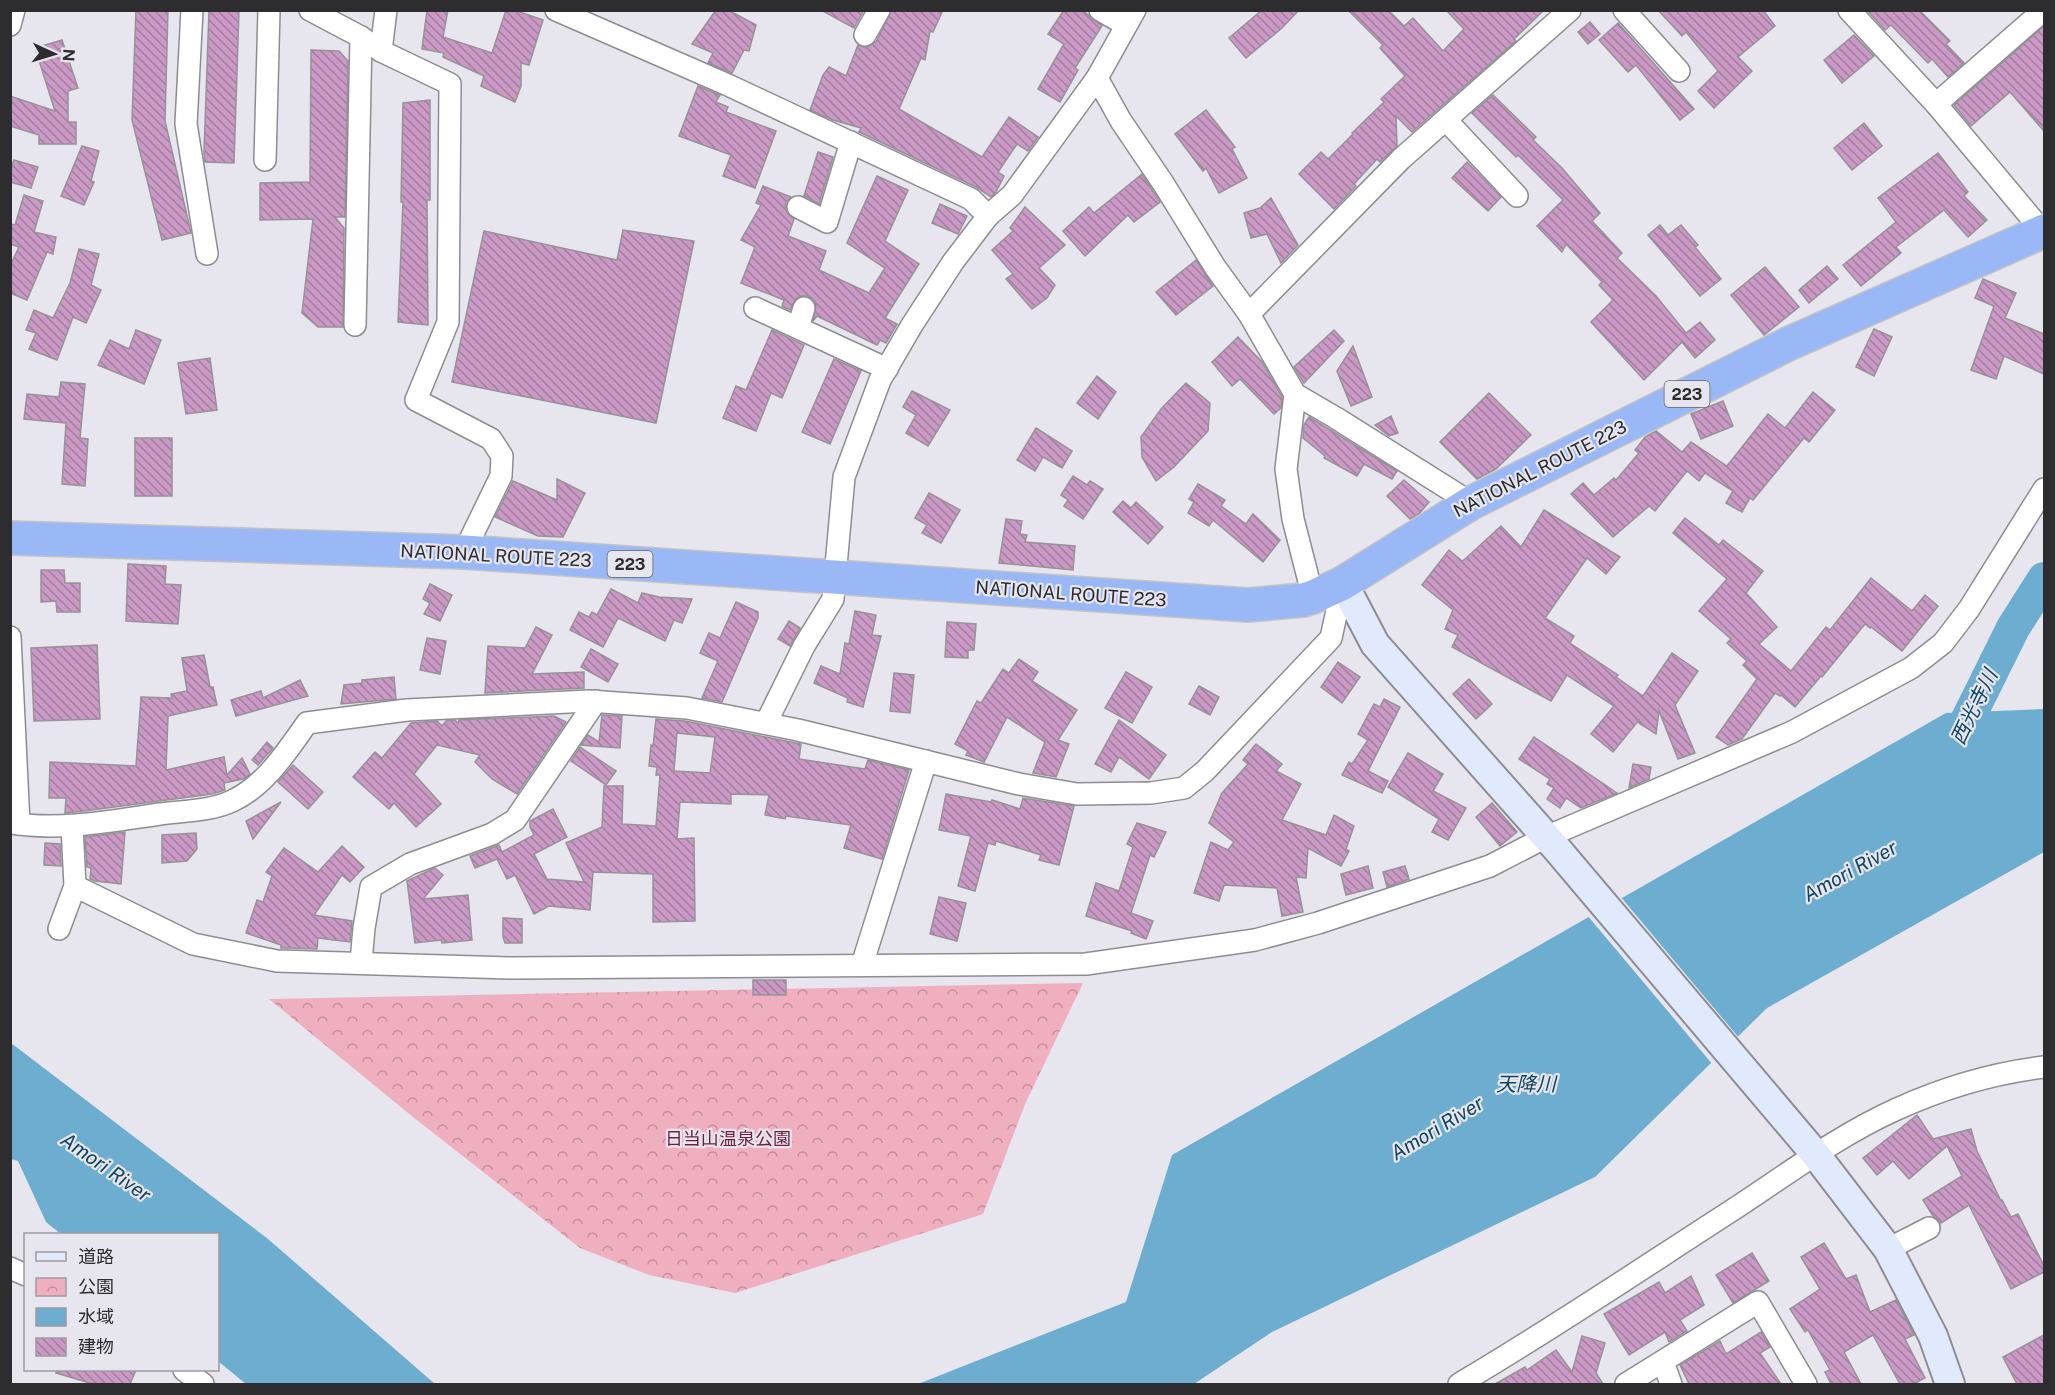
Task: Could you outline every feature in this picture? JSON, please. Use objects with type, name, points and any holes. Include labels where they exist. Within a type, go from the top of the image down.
[{"type":"highway","name":"NATIONAL ROUTE 223","points":[[10,538],[464,552],[836,579],[1248,605],[1303,600],[1343,583],[1472,502],[1788,344],[2044,232]]},
{"type":"street","points":[[10,25],[14,10]]},
{"type":"street","points":[[192,10],[186,124],[207,254]]},
{"type":"street","points":[[265,160],[269,10]]},
{"type":"street","points":[[310,10],[381,51],[450,84],[448,322],[416,400],[491,439],[502,456],[501,476],[464,552]]},
{"type":"street","points":[[381,51],[386,10]]},
{"type":"street","points":[[556,10],[595,18],[728,85],[971,199],[988,216]]},
{"type":"street","points":[[865,35],[879,10]]},
{"type":"street","points":[[766,723],[804,646],[833,599],[844,477],[880,380],[912,324],[953,262],[988,216],[1012,195],[1097,78],[1130,18],[1100,10]]},
{"type":"street","points":[[1624,10],[1679,71]]},
{"type":"street","points":[[1849,10],[1936,104],[2044,232]]},
{"type":"street","points":[[1936,104],[2044,10]]},
{"type":"street","points":[[1249,314],[1401,159],[1567,11]]},
{"type":"street","points":[[355,325],[361,38]]},
{"type":"street","points":[[1097,78],[1121,121],[1215,267],[1249,314],[1295,394],[1472,502]]},
{"type":"street","points":[[1446,120],[1517,196]]},
{"type":"street","points":[[798,207],[827,222],[851,142]]},
{"type":"street","points":[[755,308],[801,318],[887,369]]},
{"type":"street","points":[[1295,394],[1286,469],[1293,519],[1313,597]]},
{"type":"street","points":[[75,885],[193,944],[277,961],[512,968],[1086,964],[1255,940],[1318,923],[1490,866],[1551,843],[1792,732],[1911,668],[1943,643],[1969,609],[2044,489]]},
{"type":"street","points":[[1343,583],[1375,644],[1551,843],[1813,1152],[1888,1249],[1933,1336],[1950,1384]]},
{"type":"street","points":[[10,637],[15,824],[72,826],[202,809],[232,801],[260,782],[307,723],[407,710],[596,701],[687,708],[766,723],[1019,784],[1077,794],[1150,793],[1184,788],[1206,771],[1331,638],[1343,583]]},
{"type":"street","points":[[361,962],[363,928],[371,888],[410,864],[492,834],[514,820],[596,701]]},
{"type":"street","points":[[862,965],[926,761]]},
{"type":"street","points":[[59,930],[75,885],[72,826]]},
{"type":"street","points":[[1459,1384],[1492,1376],[1813,1152],[1896,1109],[1962,1083],[2044,1067]]},
{"type":"street","points":[[1888,1249],[1929,1228]]},
{"type":"street","points":[[10,1268],[24,1274]]},
{"type":"street","points":[[1626,1384],[1758,1302],[1806,1384]]},
{"type":"street","points":[[1663,1362],[1669,1373],[1671,1384]]},
{"type":"street","points":[[185,1371],[202,1384]]},
{"type":"green space","name":"日当山温泉公園","points":[[1083,983],[1026,1102],[983,1214],[735,1293],[649,1275],[580,1248],[413,1117],[269,999]]},
{"type":"water","name":"天降川","points":[[2044,709],[2044,852],[1767,1008],[1595,1177],[1272,1332],[1194,1384],[918,1384],[1126,1302],[1172,1155],[1946,713]]},
{"type":"water","name":"Amori River","points":[[11,1043],[268,1239],[435,1384],[246,1384],[219,1362],[219,1233],[60,1233],[46,1222],[18,1161],[11,1159]]},
{"type":"pier","points":[[1620,896],[1740,1039],[1713,1065],[1587,915]]},
{"type":"building","points":[[136,10],[168,10],[165,121],[191,233],[162,240],[132,120]]},
{"type":"building","points":[[209,10],[239,10],[234,163],[205,162]]},
{"type":"building","points":[[427,10],[448,10],[443,37],[492,53],[506,10],[514,10],[543,20],[529,65],[521,63],[521,86],[515,102],[481,86],[484,76],[443,57],[444,53],[422,49]]},
{"type":"building","points":[[716,10],[728,10],[756,25],[749,51],[744,50],[732,73],[708,63],[713,53],[692,44]]},
{"type":"building","points":[[821,10],[864,10],[854,28]]},
{"type":"building","points":[[892,10],[943,10],[933,32],[930,31],[925,60],[921,58],[899,109],[982,157],[1009,117],[1038,137],[1028,151],[1017,144],[998,172],[1004,176],[991,197],[976,187],[859,132],[861,128],[810,110],[823,75],[829,67],[846,76],[858,45],[866,48],[876,42]]},
{"type":"building","points":[[1064,10],[1082,10],[1102,26],[1075,68],[1078,70],[1060,102],[1038,89],[1064,44],[1048,34]]},
{"type":"building","points":[[1262,10],[1299,10],[1282,28],[1246,58],[1229,38]]},
{"type":"building","points":[[1348,10],[1388,10],[1404,26],[1413,18],[1443,51],[1464,29],[1446,10],[1544,10],[1514,39],[1516,41],[1412,132],[1396,116],[1397,146],[1380,162],[1377,159],[1334,209],[1299,174],[1321,152],[1328,159],[1384,102],[1381,99],[1405,76],[1380,48],[1383,45]]},
{"type":"building","points":[[1658,10],[1763,10],[1775,26],[1738,57],[1752,71],[1714,108],[1698,91],[1718,71],[1686,32],[1682,36]]},
{"type":"building","points":[[1867,10],[1919,10],[1950,41],[1946,44],[1964,63],[1948,77],[1932,59],[1928,63],[1891,25],[1885,30]]},
{"type":"building","points":[[1590,22],[1600,34],[1588,44],[1578,32]]},
{"type":"building","points":[[1618,23],[1694,109],[1680,120],[1636,65],[1628,72],[1599,40]]},
{"type":"building","points":[[2044,26],[2044,131],[2010,92],[1971,126],[1954,105]]},
{"type":"building","points":[[1854,35],[1874,56],[1842,83],[1824,60]]},
{"type":"building","points":[[62,40],[78,88],[68,91],[68,122],[76,122],[76,144],[39,144],[39,135],[10,126],[10,96],[55,111],[35,48]]},
{"type":"building","points":[[311,50],[339,51],[348,61],[345,217],[335,217],[344,228],[343,327],[318,327],[302,313],[313,219],[260,220],[260,183],[310,182]]},
{"type":"building","points":[[698,86],[720,95],[716,102],[728,107],[726,112],[776,131],[755,188],[723,176],[731,155],[679,136]]},
{"type":"building","points":[[1493,95],[1536,137],[1533,140],[1562,168],[1600,213],[1592,221],[1622,253],[1617,258],[1656,296],[1686,333],[1700,322],[1715,340],[1695,358],[1682,342],[1644,380],[1591,322],[1613,300],[1599,285],[1602,282],[1566,244],[1562,252],[1537,226],[1563,200],[1472,113]]},
{"type":"building","points":[[430,100],[430,200],[427,200],[428,325],[398,322],[403,202],[401,202],[403,103]]},
{"type":"building","points":[[1206,110],[1235,147],[1232,149],[1247,178],[1219,193],[1206,168],[1203,171],[1175,134]]},
{"type":"building","points":[[1864,123],[1882,146],[1852,170],[1834,148]]},
{"type":"building","points":[[82,146],[99,151],[91,181],[94,182],[84,205],[61,196]]},
{"type":"building","points":[[818,152],[833,157],[819,204],[804,196]]},
{"type":"building","points":[[1938,153],[1968,192],[1964,196],[1987,220],[1968,237],[1944,210],[1896,247],[1901,253],[1861,286],[1843,265],[1896,222],[1878,198]]},
{"type":"building","points":[[14,160],[38,167],[31,188],[10,182],[10,170]]},
{"type":"building","points":[[1467,162],[1501,197],[1488,211],[1452,178]]},
{"type":"building","points":[[1142,174],[1160,202],[1134,222],[1128,215],[1085,256],[1063,231],[1089,207],[1094,213]]},
{"type":"building","points":[[877,176],[908,190],[885,241],[919,264],[885,318],[897,324],[886,343],[880,340],[877,345],[817,316],[813,321],[816,306],[814,300],[808,296],[796,298],[790,310],[782,306],[784,300],[741,283],[755,247],[741,240],[761,205],[756,203],[763,186],[791,197],[786,202],[785,208],[794,219],[788,236],[826,251],[819,270],[869,293],[885,268],[847,243]]},
{"type":"building","points":[[24,195],[43,201],[34,232],[56,237],[53,254],[47,252],[27,300],[10,293],[10,266],[19,247],[10,244],[10,224],[15,225]]},
{"type":"building","points":[[1271,198],[1298,245],[1281,263],[1267,234],[1251,238],[1244,213],[1260,208]]},
{"type":"building","points":[[940,204],[967,216],[958,234],[932,223]]},
{"type":"building","points":[[1025,207],[1065,245],[1039,268],[1055,285],[1047,298],[1032,309],[1006,279],[1013,274],[992,250],[1013,231],[1010,228]]},
{"type":"building","points":[[1660,225],[1668,235],[1681,225],[1698,245],[1695,247],[1721,279],[1700,296],[1648,235]]},
{"type":"building","points":[[623,230],[694,241],[656,423],[452,382],[484,231],[617,260]]},
{"type":"building","points":[[79,249],[99,254],[91,285],[101,290],[86,323],[73,317],[57,360],[29,349],[36,333],[26,330],[34,310],[53,318],[70,283]]},
{"type":"building","points":[[1196,260],[1213,286],[1176,315],[1156,292]]},
{"type":"building","points":[[1827,266],[1838,279],[1809,303],[1799,290]]},
{"type":"building","points":[[1765,267],[1799,307],[1764,335],[1731,295]]},
{"type":"building","points":[[1983,279],[2016,293],[2005,318],[2044,334],[2044,374],[2004,356],[1996,379],[1971,370],[1994,306],[1975,298]]},
{"type":"building","points":[[1874,329],[1892,337],[1874,376],[1856,367]]},
{"type":"building","points":[[136,330],[161,340],[144,384],[98,365],[110,340],[129,349]]},
{"type":"building","points":[[772,330],[804,345],[782,398],[771,393],[756,431],[723,418],[736,386],[746,390]]},
{"type":"building","points":[[1334,330],[1344,341],[1304,383],[1294,367]]},
{"type":"building","points":[[1238,337],[1262,362],[1282,397],[1281,408],[1274,414],[1240,379],[1232,386],[1212,362]]},
{"type":"building","points":[[1353,346],[1372,397],[1351,406],[1337,371]]},
{"type":"building","points":[[210,358],[217,410],[186,414],[178,363]]},
{"type":"building","points":[[834,359],[861,371],[830,444],[802,432]]},
{"type":"building","points":[[1097,376],[1116,392],[1098,419],[1077,403]]},
{"type":"building","points":[[61,382],[85,384],[80,438],[88,439],[85,486],[62,484],[66,423],[24,419],[27,394],[59,397]]},
{"type":"building","points":[[1186,383],[1210,403],[1208,431],[1174,467],[1156,481],[1142,457],[1141,437],[1161,409]]},
{"type":"building","points":[[912,391],[950,410],[928,446],[906,433],[916,415],[903,407]]},
{"type":"building","points":[[1813,392],[1835,410],[1809,442],[1804,438],[1753,500],[1750,498],[1742,512],[1726,503],[1733,491],[1705,473],[1699,481],[1687,471],[1655,511],[1649,506],[1613,537],[1571,494],[1583,483],[1594,495],[1614,478],[1616,480],[1639,453],[1635,450],[1645,437],[1656,431],[1682,452],[1691,442],[1727,466],[1768,414],[1785,428]]},
{"type":"building","points":[[1489,393],[1531,435],[1496,469],[1477,479],[1440,442]]},
{"type":"building","points":[[1723,401],[1733,426],[1701,439],[1691,414]]},
{"type":"building","points":[[1391,416],[1398,433],[1389,436],[1375,425]]},
{"type":"building","points":[[1309,417],[1397,471],[1392,479],[1364,464],[1357,476],[1324,458],[1325,456],[1303,438],[1304,425]]},
{"type":"building","points":[[1036,428],[1072,451],[1062,468],[1043,457],[1035,471],[1017,460]]},
{"type":"building","points":[[135,438],[172,438],[172,496],[135,496]]},
{"type":"building","points":[[1073,476],[1087,485],[1090,481],[1103,489],[1083,519],[1064,506],[1068,500],[1061,495]]},
{"type":"building","points":[[557,479],[585,493],[563,537],[538,536],[495,517],[513,481],[557,500]]},
{"type":"building","points":[[1404,480],[1429,502],[1419,514],[1410,519],[1387,496]]},
{"type":"building","points":[[1198,484],[1225,500],[1221,506],[1246,524],[1253,514],[1280,540],[1263,562],[1213,520],[1209,526],[1188,513],[1194,502],[1189,499]]},
{"type":"building","points":[[929,493],[960,510],[941,543],[922,533],[927,525],[915,518]]},
{"type":"building","points":[[1123,501],[1131,508],[1136,502],[1163,527],[1148,544],[1113,512]]},
{"type":"building","points":[[1544,510],[1620,557],[1606,574],[1587,558],[1545,618],[1574,636],[1570,643],[1618,675],[1616,677],[1643,696],[1672,653],[1698,671],[1675,705],[1695,753],[1678,759],[1659,711],[1656,734],[1639,723],[1639,720],[1613,752],[1591,734],[1614,706],[1567,675],[1551,701],[1452,647],[1458,635],[1445,629],[1453,610],[1422,585],[1449,550],[1462,561],[1501,526],[1521,547]]},
{"type":"building","points":[[1685,518],[1719,545],[1723,540],[1763,571],[1746,593],[1777,627],[1759,644],[1791,671],[1826,627],[1830,630],[1871,578],[1912,611],[1925,595],[1938,606],[1902,651],[1865,624],[1795,707],[1781,695],[1775,693],[1742,739],[1728,745],[1716,737],[1757,679],[1743,665],[1747,661],[1727,643],[1731,639],[1699,611],[1727,579],[1673,533]]},
{"type":"building","points":[[1006,519],[1022,521],[1020,534],[1027,535],[1025,542],[1075,546],[1073,570],[999,563]]},
{"type":"building","points":[[128,564],[166,566],[165,584],[181,585],[178,624],[126,621]]},
{"type":"building","points":[[41,570],[64,570],[65,583],[80,583],[80,612],[57,612],[56,601],[41,602]]},
{"type":"building","points":[[430,584],[452,595],[440,621],[424,614],[430,603],[423,599]]},
{"type":"building","points":[[611,589],[638,603],[642,593],[659,597],[692,599],[682,623],[674,620],[665,641],[618,618],[603,647],[570,630],[579,612],[589,617],[592,612],[597,615]]},
{"type":"building","points":[[736,602],[758,612],[758,618],[722,702],[702,698],[718,661],[700,653],[709,633],[720,638]]},
{"type":"building","points":[[855,611],[876,615],[872,635],[881,636],[863,707],[847,702],[848,698],[814,683],[821,666],[840,674],[845,643],[849,644]]},
{"type":"building","points":[[789,621],[800,628],[790,646],[778,639]]},
{"type":"building","points":[[947,622],[976,624],[974,650],[968,650],[968,658],[945,657]]},
{"type":"building","points":[[536,627],[552,635],[532,674],[584,672],[584,688],[485,693],[488,646],[525,648]]},
{"type":"building","points":[[427,638],[446,641],[440,674],[420,670]]},
{"type":"building","points":[[97,645],[100,719],[34,721],[31,648]]},
{"type":"building","points":[[591,649],[618,664],[608,682],[581,667]]},
{"type":"building","points":[[204,655],[210,687],[213,687],[217,705],[168,716],[166,770],[224,757],[227,775],[242,758],[250,774],[247,777],[224,783],[225,790],[212,794],[84,811],[65,813],[66,798],[49,798],[50,762],[136,766],[141,697],[172,698],[171,694],[187,691],[182,658]]},
{"type":"building","points":[[1019,659],[1038,672],[1032,681],[1077,710],[1058,740],[1069,744],[1056,777],[1033,773],[1045,742],[1007,717],[984,762],[966,755],[968,751],[955,744],[977,701],[981,703],[1003,669],[1009,673]]},
{"type":"building","points":[[1338,662],[1360,677],[1342,703],[1321,687]]},
{"type":"building","points":[[1126,672],[1152,687],[1132,723],[1105,708]]},
{"type":"building","points":[[894,673],[914,675],[910,713],[890,711]]},
{"type":"building","points":[[394,677],[396,699],[341,704],[344,685],[362,683],[362,680]]},
{"type":"building","points":[[1469,679],[1492,704],[1476,719],[1453,694]]},
{"type":"building","points":[[300,680],[308,696],[236,716],[231,700],[261,691],[263,698]]},
{"type":"building","points":[[1199,686],[1219,697],[1210,715],[1189,704]]},
{"type":"building","points":[[1384,699],[1400,707],[1368,771],[1388,781],[1382,793],[1342,775],[1349,762],[1352,764],[1368,740],[1358,734],[1374,704],[1380,707]]},
{"type":"building","points":[[602,715],[622,716],[620,748],[581,745],[588,735],[599,742]]},
{"type":"building","points":[[554,716],[566,722],[517,794],[492,779],[475,762],[480,755],[437,745],[414,774],[441,804],[416,827],[394,803],[389,809],[353,777],[375,752],[382,758],[411,723],[437,721],[442,726],[446,721],[455,720],[458,723],[459,720]]},
{"type":"building","points":[[656,719],[685,721],[801,744],[799,759],[865,769],[868,760],[909,770],[882,859],[844,848],[851,825],[765,815],[769,795],[731,794],[731,804],[680,802],[677,839],[694,838],[695,921],[653,922],[653,874],[593,872],[590,910],[549,906],[534,914],[515,875],[507,879],[497,859],[475,868],[470,856],[499,845],[502,852],[534,835],[530,821],[553,809],[567,837],[534,854],[547,879],[584,882],[566,843],[602,827],[604,786],[623,786],[622,824],[656,826],[660,775],[656,775],[657,767],[649,766],[651,745],[653,746]],"holes":[[[677,733],[715,737],[710,773],[674,771]]]},
{"type":"building","points":[[1119,720],[1166,755],[1149,779],[1119,757],[1111,772],[1095,764]]},
{"type":"building","points":[[1534,737],[1617,793],[1581,808],[1566,798],[1560,808],[1547,799],[1554,788],[1547,784],[1550,779],[1519,759]]},
{"type":"building","points":[[267,742],[273,748],[258,765],[252,760]]},
{"type":"building","points":[[1256,744],[1282,764],[1276,771],[1301,784],[1282,820],[1326,835],[1334,815],[1354,826],[1346,849],[1349,851],[1341,866],[1308,848],[1306,878],[1296,877],[1303,912],[1282,916],[1277,888],[1224,885],[1219,901],[1194,893],[1211,842],[1228,850],[1234,842],[1209,823],[1222,793],[1248,764],[1243,760]]},
{"type":"building","points":[[580,747],[616,771],[606,785],[571,761]]},
{"type":"building","points":[[1408,753],[1443,774],[1433,791],[1466,808],[1448,840],[1432,832],[1439,819],[1388,787]]},
{"type":"building","points":[[1633,764],[1651,767],[1649,779],[1629,788]]},
{"type":"building","points":[[293,765],[323,792],[308,809],[278,782]]},
{"type":"building","points":[[946,794],[991,802],[992,800],[1020,809],[1023,798],[1074,806],[1059,865],[1039,860],[1041,855],[996,841],[995,845],[988,843],[975,891],[958,886],[971,836],[939,830]]},
{"type":"building","points":[[281,802],[253,839],[246,821]]},
{"type":"building","points":[[1492,803],[1517,832],[1500,846],[1476,817]]},
{"type":"building","points":[[1137,823],[1166,832],[1154,857],[1150,855],[1131,913],[1153,921],[1146,939],[1131,933],[1132,931],[1086,916],[1096,883],[1119,891],[1133,847],[1127,844]]},
{"type":"building","points":[[125,832],[121,884],[90,879],[91,868],[87,867],[85,837]]},
{"type":"building","points":[[196,833],[197,849],[187,861],[162,863],[162,835]]},
{"type":"building","points":[[45,843],[60,844],[61,866],[44,865]]},
{"type":"building","points":[[342,846],[364,867],[350,882],[342,875],[314,915],[352,921],[350,942],[318,938],[317,949],[281,948],[281,945],[246,933],[257,900],[263,902],[272,876],[266,872],[284,848],[318,872]]},
{"type":"building","points":[[1368,866],[1373,888],[1346,895],[1341,874]]},
{"type":"building","points":[[1405,866],[1409,879],[1387,887],[1383,872]]},
{"type":"building","points":[[435,868],[443,875],[423,899],[468,895],[472,940],[415,943],[407,881]]},
{"type":"building","points":[[939,897],[966,903],[957,941],[930,934]]},
{"type":"building","points":[[503,918],[522,919],[522,943],[505,943]]},
{"type":"building","points":[[753,980],[786,980],[786,995],[753,995]]},
{"type":"building","points":[[1917,1115],[1933,1139],[1971,1129],[1977,1151],[2001,1201],[2011,1217],[2018,1214],[2044,1266],[2044,1272],[2011,1289],[1969,1205],[1941,1223],[1933,1216],[1923,1200],[1962,1176],[1947,1146],[1909,1179],[1893,1161],[1877,1175],[1863,1158]]},
{"type":"building","points":[[1824,1243],[1846,1279],[1856,1275],[1870,1312],[1896,1300],[1914,1335],[1905,1339],[1925,1378],[1913,1384],[1900,1384],[1873,1335],[1844,1352],[1861,1384],[1831,1384],[1825,1372],[1830,1370],[1808,1330],[1805,1332],[1790,1309],[1820,1289],[1801,1257]]},
{"type":"building","points":[[1752,1253],[1769,1281],[1733,1303],[1716,1275]]},
{"type":"building","points":[[1691,1276],[1704,1305],[1680,1320],[1687,1331],[1669,1342],[1665,1332],[1629,1355],[1604,1314],[1659,1282],[1665,1293]]},
{"type":"building","points":[[1761,1332],[1770,1347],[1760,1353],[1781,1384],[1689,1384],[1680,1365],[1720,1341],[1726,1354]]},
{"type":"building","points":[[2044,1335],[2044,1384],[2017,1384],[2003,1357]]},
{"type":"building","points":[[1582,1336],[1605,1343],[1596,1373],[1603,1384],[1495,1384],[1525,1367],[1527,1370],[1556,1350],[1572,1372]]},
{"type":"building","points":[[57,1371],[136,1371],[130,1384],[93,1384],[56,1373]]},
{"type":"waterway","name":"西光寺川","points":[[1951,753],[2013,628],[2044,579]]}]
